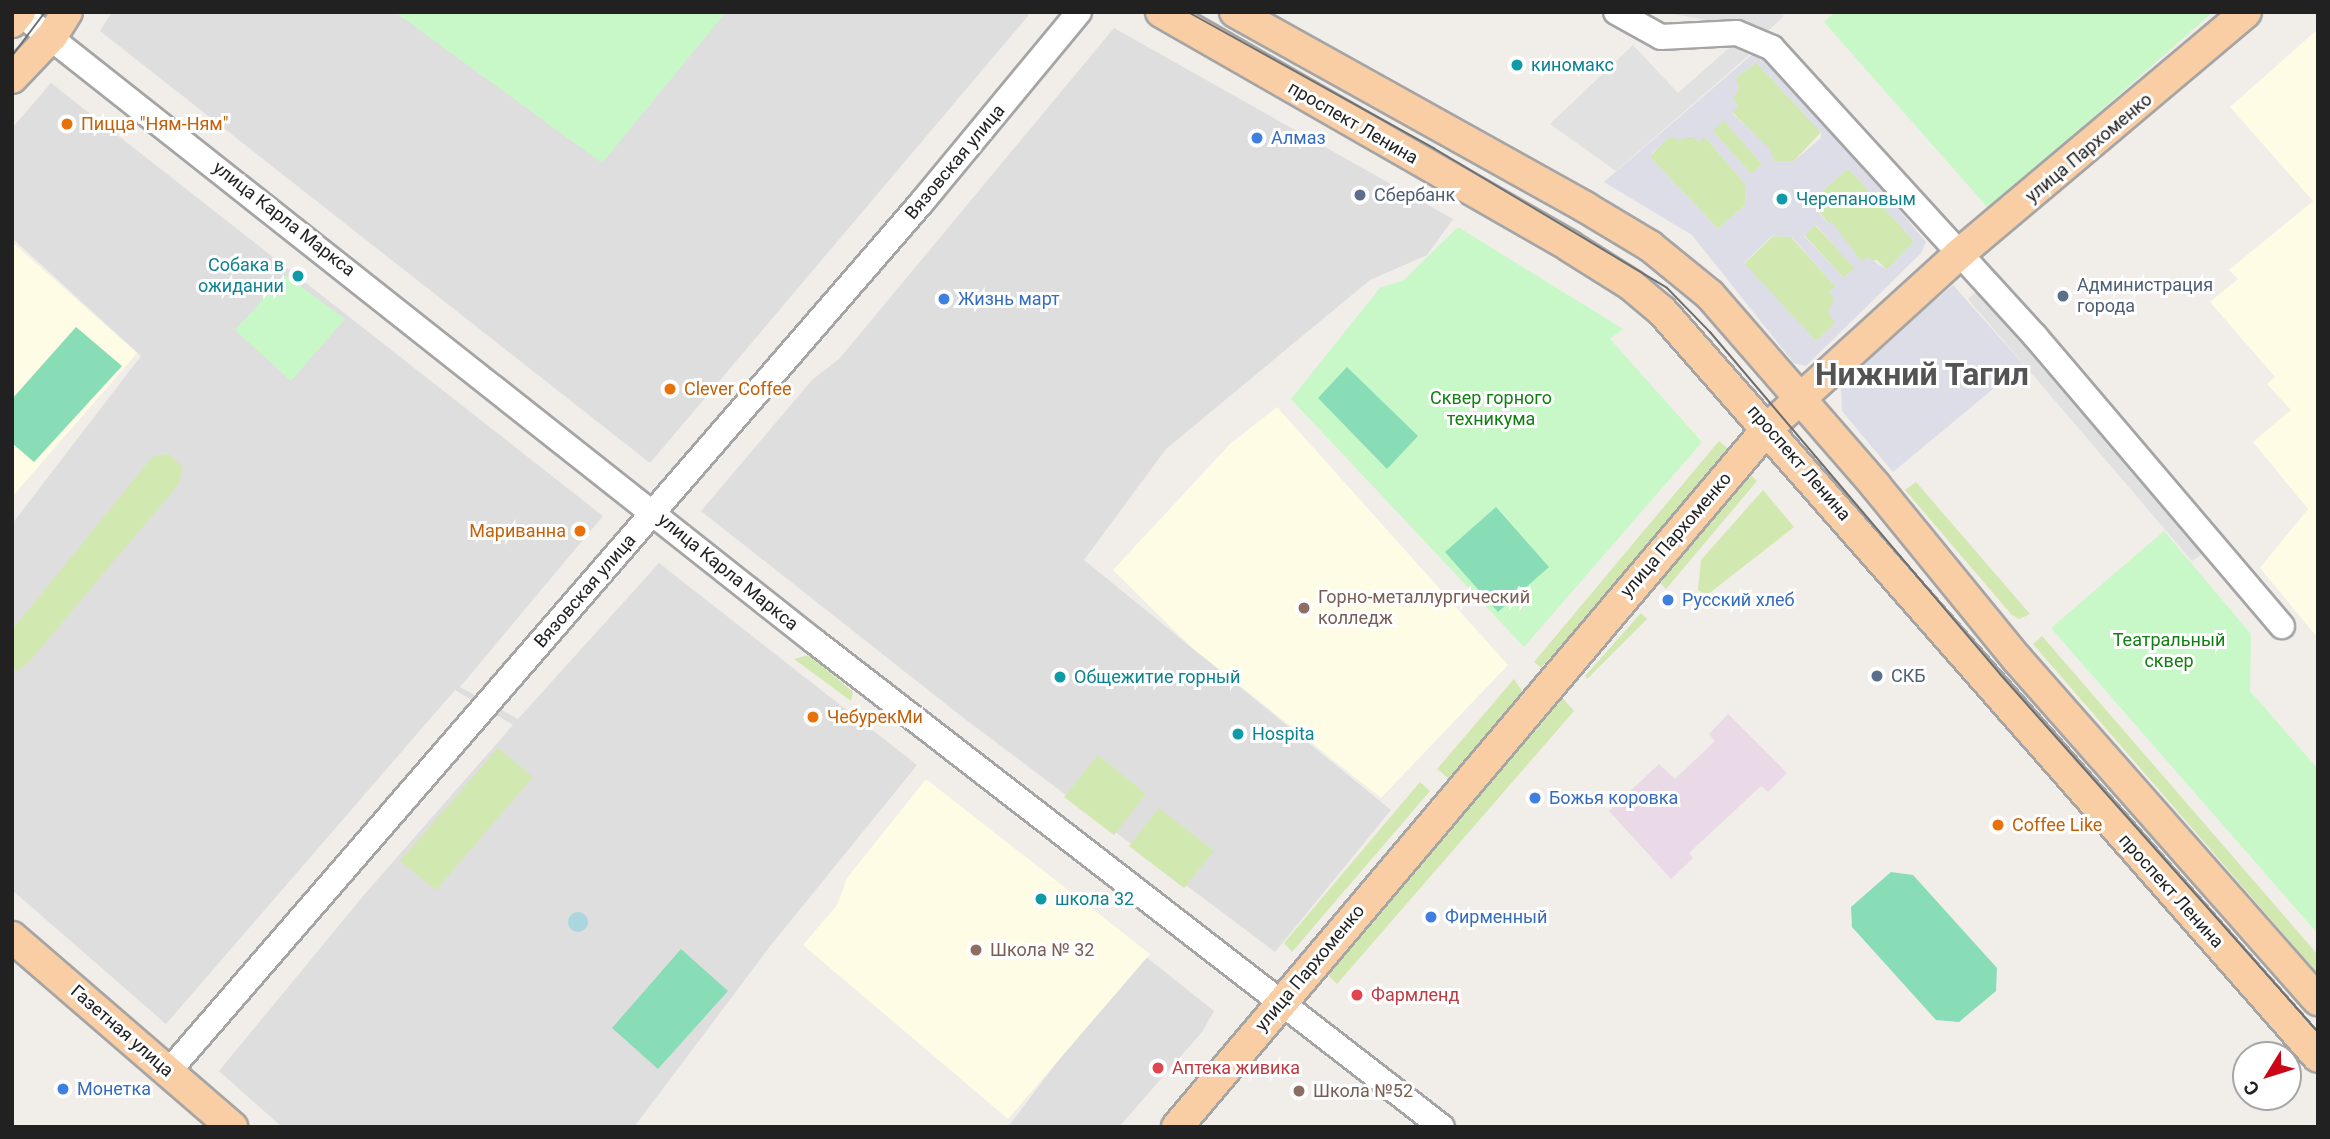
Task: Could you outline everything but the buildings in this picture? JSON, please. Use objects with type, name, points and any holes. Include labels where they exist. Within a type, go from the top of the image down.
[{"type":"main road","name":"проспект Ленина","points":[[1161,12],[1631,285],[1662,311],[1768,428],[2318,1057]]},
{"type":"main road","name":"проспект Ленина","points":[[1235,12],[1650,246],[1710,295],[2017,659],[2318,1000]]},
{"type":"main road","name":"улица Пархоменко","points":[[1177,1127],[1768,428],[1959,254],[2246,12]]},
{"type":"main road","points":[[12,22],[19,13]]},
{"type":"main road","points":[[12,78],[60,24]]},
{"type":"main road","name":"Газетная улица","points":[[12,937],[232,1127]]},
{"type":"street","name":"Вязовская улица","points":[[169,1071],[922,202],[1079,12]]},
{"type":"street","points":[[1616,12],[1650,35],[1691,38],[1737,33],[1772,48],[2043,346],[2281,626]]},
{"type":"street","name":"улица Карла Маркса","points":[[19,13],[60,24],[654,513],[1442,1127]]},
{"type":"shaded area","points":[[112,12],[1028,12],[1028,16],[650,463],[100,31]]},
{"type":"shaded area","points":[[1662,12],[1781,12],[1784,16],[1768,31]]},
{"type":"shaded area","points":[[1114,28],[1453,219],[1427,255],[1370,280],[1166,449],[1084,560],[1391,810],[1275,952],[961,716],[701,511],[812,380],[840,358]]},
{"type":"shaded area","points":[[2318,29],[2318,638],[2260,568],[2308,509],[2253,442],[2291,410],[2267,384],[2275,377],[2210,302],[2238,279],[2229,270],[2313,201],[2230,107]]},
{"type":"shaded area","points":[[1737,41],[1749,55],[1616,171],[1550,124],[1633,45],[1678,93]]},
{"type":"shaded area","points":[[1755,52],[1772,59],[1926,242],[1921,253],[1806,366],[1794,363],[1692,235],[1604,182]],"holes":[[[1756,62],[1821,132],[1821,138],[1794,161],[1774,161],[1770,149],[1732,113],[1738,107],[1733,99],[1739,89],[1736,78]],[[1724,121],[1762,164],[1751,174],[1713,131]],[[1691,136],[1699,142],[1705,137],[1746,185],[1745,205],[1718,229],[1652,159],[1652,153],[1670,137],[1680,140]],[[1848,168],[1914,241],[1887,270],[1868,257],[1862,262],[1831,221],[1828,223],[1819,213],[1820,193]],[[1816,225],[1854,268],[1844,278],[1804,236]],[[1772,236],[1792,237],[1835,286],[1829,292],[1834,299],[1828,312],[1835,323],[1816,341],[1744,263]]]},
{"type":"shaded area","points":[[51,83],[603,516],[460,687],[518,719],[659,563],[917,765],[771,945],[634,1127],[282,1127],[219,1071],[364,895],[513,725],[455,690],[166,1024],[12,890],[12,524],[141,356],[12,238],[12,128]]},
{"type":"shaded area","points":[[12,242],[137,353],[12,497]]},
{"type":"shaded area","points":[[1953,285],[2023,364],[1893,472],[1842,411],[1841,389],[1855,369]]},
{"type":"shaded area","points":[[1977,291],[2202,554],[2192,561],[1968,299]]},
{"type":"shaded area","name":"Горно-металлургический колледж","points":[[1277,407],[1508,665],[1381,798],[1191,647],[1113,570],[1230,444]]},
{"type":"shaded area","points":[[1728,714],[1787,773],[1768,792],[1761,786],[1689,853],[1693,858],[1671,879],[1609,811],[1659,764],[1675,779],[1715,741],[1709,734]]},
{"type":"shaded area","name":"Школа № 32","points":[[926,779],[1150,954],[1008,1119],[803,945],[837,905],[847,878]]},
{"type":"shaded area","points":[[1140,952],[1214,1011],[1202,1032],[1119,1127],[1008,1127]]},
{"type":"green space","points":[[395,12],[726,12],[602,163]]},
{"type":"green space","points":[[1835,12],[2213,12],[1989,209],[1824,22]]},
{"type":"green space","points":[[1756,62],[1821,132],[1794,161],[1774,161],[1769,149],[1732,112],[1738,107],[1733,99],[1736,78]]},
{"type":"green space","points":[[1724,120],[1762,164],[1751,174],[1712,130]]},
{"type":"green space","points":[[1670,136],[1705,137],[1746,185],[1745,205],[1718,229],[1652,159],[1652,154]]},
{"type":"green space","points":[[1848,168],[1914,241],[1887,270],[1877,260],[1862,262],[1819,212],[1820,193]]},
{"type":"green space","points":[[1815,225],[1855,268],[1844,278],[1804,235]]},
{"type":"green space","name":"Сквер горного техникума","points":[[1458,227],[1623,329],[1610,339],[1702,442],[1524,647],[1291,399],[1380,288],[1404,280]]},
{"type":"green space","points":[[1773,236],[1791,237],[1835,286],[1836,323],[1816,341],[1744,264]]},
{"type":"green space","points":[[285,275],[345,319],[291,381],[235,330]]},
{"type":"green space","points":[[76,327],[122,366],[34,462],[12,443],[12,399]]},
{"type":"green space","points":[[1347,367],[1418,436],[1387,469],[1318,398]]},
{"type":"green space","points":[[1719,441],[1732,452],[1541,668],[1534,662]]},
{"type":"green space","points":[[169,454],[183,467],[178,485],[29,662],[18,671],[12,669],[12,630],[153,456]]},
{"type":"green space","points":[[1750,474],[1757,481],[1666,589],[1655,577]]},
{"type":"green space","points":[[1916,482],[2030,614],[2019,619],[2011,614],[1905,490]]},
{"type":"green space","points":[[1763,490],[1794,527],[1707,595],[1698,590],[1701,560]]},
{"type":"green space","points":[[1496,507],[1549,567],[1498,612],[1445,552]]},
{"type":"green space","name":"Театральный сквер","points":[[2164,531],[2251,634],[2250,691],[2318,769],[2318,934],[2051,628]]},
{"type":"green space","points":[[1641,613],[1647,619],[1587,679],[1585,676]]},
{"type":"green space","points":[[2042,636],[2318,955],[2318,974],[2033,644]]},
{"type":"green space","points":[[809,655],[853,692],[851,701],[794,659]]},
{"type":"green space","points":[[1514,679],[1524,694],[1449,779],[1437,769]]},
{"type":"green space","points":[[1559,694],[1574,711],[1337,984],[1318,965]]},
{"type":"green space","points":[[498,748],[533,777],[436,890],[400,861]]},
{"type":"green space","points":[[1098,755],[1146,794],[1114,835],[1064,797]]},
{"type":"green space","points":[[1420,782],[1430,791],[1292,952],[1284,943]]},
{"type":"green space","points":[[1159,808],[1214,851],[1184,888],[1129,846]]},
{"type":"green space","points":[[1891,872],[1913,875],[1997,968],[1996,991],[1959,1022],[1936,1020],[1852,927],[1851,907]]},
{"type":"green space","points":[[681,949],[728,991],[658,1069],[612,1028]]},
{"type":"water","points":[[574,912],[582,912],[588,922],[582,932],[574,932],[568,926],[568,918]]},
{"type":"tram line","points":[[12,56],[45,12]]},
{"type":"tram line","points":[[1188,12],[1435,149],[1667,288],[1710,332],[2000,674],[2318,1032]]},
{"type":"place","name":"киномакс","points":[[1517,65]]},
{"type":"place","name":"Пицца \"Ням-Ням\"","points":[[67,124]]},
{"type":"place","name":"Алмаз","points":[[1257,138]]},
{"type":"place","name":"Сбербанк","points":[[1360,195]]},
{"type":"place","name":"Черепановым","points":[[1782,199]]},
{"type":"place","name":"Собака в ожидании","points":[[298,276]]},
{"type":"place","name":"Администрация города","points":[[2063,296]]},
{"type":"place","name":"Жизнь март","points":[[944,299]]},
{"type":"place","name":"Clever Coffee","points":[[670,389]]},
{"type":"place","name":"Мариванна","points":[[580,531]]},
{"type":"place","name":"Русский хлеб","points":[[1668,600]]},
{"type":"place","name":"Горно-металлургический колледж","points":[[1304,608]]},
{"type":"place","name":"СКБ","points":[[1877,676]]},
{"type":"place","name":"Общежитие горный","points":[[1060,677]]},
{"type":"place","name":"ЧебурекМи","points":[[813,717]]},
{"type":"place","name":"Hospita","points":[[1238,734]]},
{"type":"place","name":"Божья коровка","points":[[1535,798]]},
{"type":"place","name":"Coffee Like","points":[[1998,825]]},
{"type":"place","name":"школа 32","points":[[1041,899]]},
{"type":"place","name":"Фирменный","points":[[1431,917]]},
{"type":"place","name":"Школа № 32","points":[[976,950]]},
{"type":"place","name":"Фармленд","points":[[1357,995]]},
{"type":"place","name":"Аптека живика","points":[[1158,1068]]},
{"type":"place","name":"Монетка","points":[[63,1089]]},
{"type":"place","name":"Школа №52","points":[[1299,1091]]},
{"type":"district","name":"Нижний Тагил","points":[[1922,374]]}]
